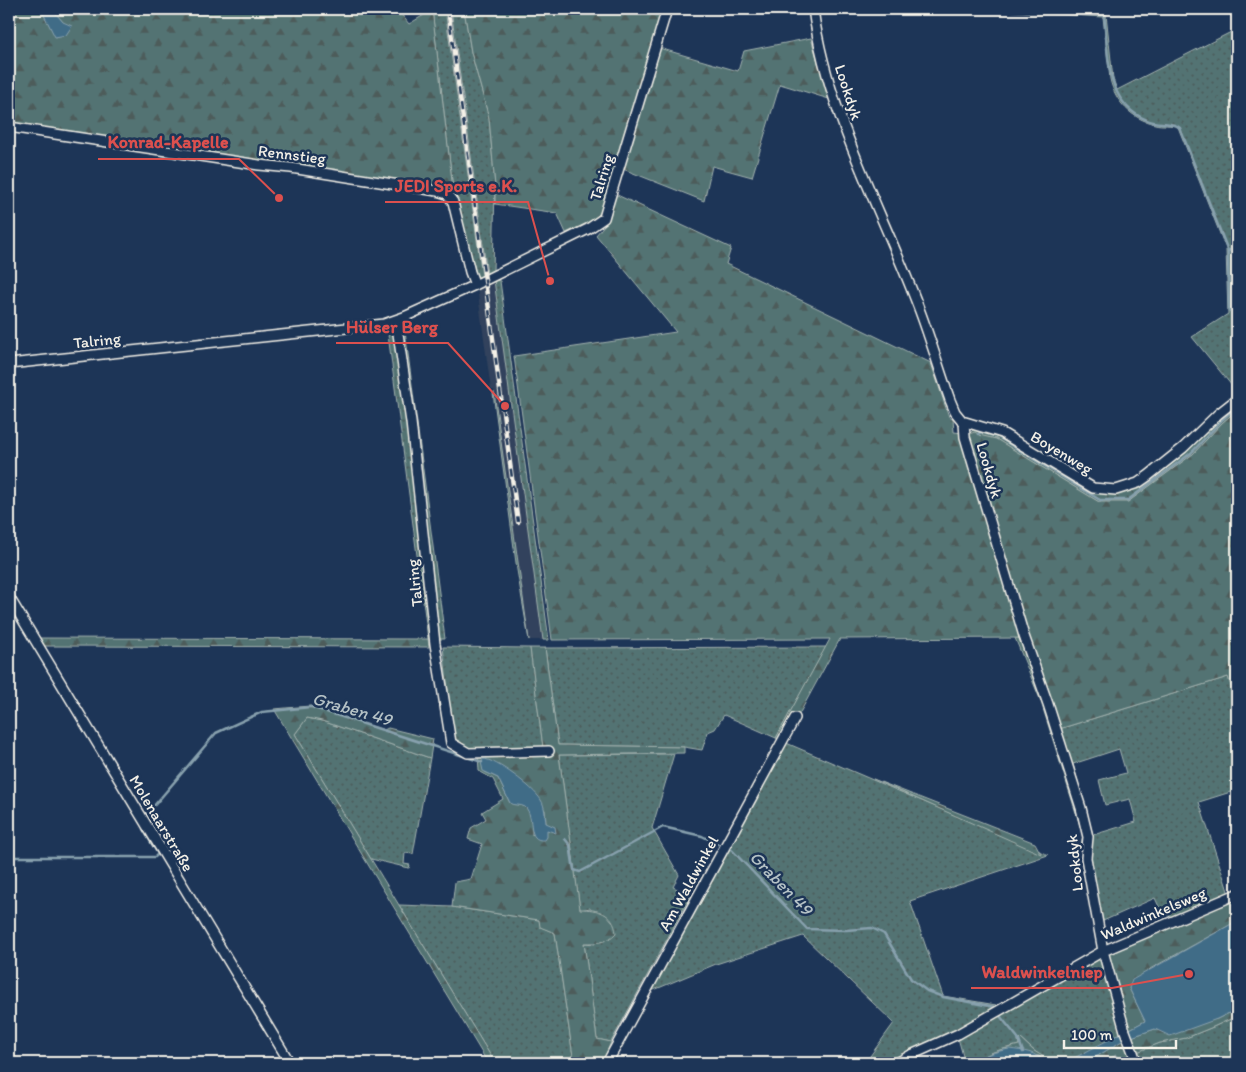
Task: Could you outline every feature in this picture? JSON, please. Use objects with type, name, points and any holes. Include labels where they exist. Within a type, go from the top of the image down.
[{"type":"street","name":"Talring","points":[[9,364],[384,324],[475,284],[588,229],[604,218],[667,9]]},
{"type":"street","name":"Lookdyk","points":[[813,9],[817,38],[837,109],[918,306],[950,400],[955,412],[962,421],[965,437],[1024,636],[1081,808],[1088,837],[1086,858],[1103,951],[1126,1034],[1137,1063]]},
{"type":"street","name":"Rennstieg","points":[[9,127],[259,165],[291,168],[447,194],[453,202],[470,272],[475,284]]},
{"type":"street","name":"Talring","points":[[396,320],[411,422],[435,644],[451,743],[468,753],[549,751]]},
{"type":"street","name":"Boyenweg","points":[[962,421],[1002,433],[1093,488],[1116,490],[1126,488],[1148,476],[1183,448],[1218,414],[1237,399]]},
{"type":"street","name":"Molenaarstraße","points":[[9,597],[290,1063]]},
{"type":"street","name":"Am Waldwinkel","points":[[607,1063],[795,718]]},
{"type":"street","name":"Waldwinkelsweg","points":[[897,1063],[958,1034],[1103,951],[1237,894]]},
{"type":"shaded area","points":[[38,9],[52,9],[63,22],[72,26],[66,35],[55,37],[43,13]]},
{"type":"shaded area","points":[[445,9],[451,9],[487,273],[482,276]]},
{"type":"shaded area","points":[[494,280],[543,640],[529,640],[494,390],[491,390],[477,287]]},
{"type":"shaded area","points":[[483,759],[489,760],[505,769],[537,795],[545,811],[546,823],[555,827],[556,833],[547,830],[545,840],[539,840],[535,837],[528,811],[523,806],[510,803],[498,778],[483,771],[481,762]]},
{"type":"shaded area","points":[[1237,921],[1237,1009],[1217,1019],[1170,1036],[1155,1029],[1131,1037],[1128,1030],[1145,1021],[1129,988],[1132,980]]},
{"type":"shaded area","points":[[1123,1032],[1125,1039],[1086,1063],[1065,1063]]},
{"type":"shaded area","points":[[1009,1049],[1033,1054],[1044,1063],[974,1063],[986,1055]]},
{"type":"green space","points":[[9,9],[38,9],[43,13],[56,37],[63,22],[52,9],[397,9],[409,24],[424,15],[424,9],[432,9],[452,181],[455,192],[9,124]]},
{"type":"green space","points":[[432,9],[445,9],[482,276],[477,278],[452,181]]},
{"type":"green space","points":[[451,9],[464,9],[471,52],[489,118],[495,186],[493,271],[487,274]]},
{"type":"green space","points":[[464,9],[663,9],[601,211],[595,219],[566,233],[557,213],[495,204],[489,118],[471,52]]},
{"type":"green space","points":[[986,9],[1038,9],[1106,14],[1113,79],[1117,90],[1237,29],[1237,392],[1192,337],[1228,314],[1226,249],[1178,127],[1147,122],[1132,114],[1120,102],[1110,79],[1103,17]]},
{"type":"green space","points":[[811,38],[829,99],[780,84],[752,177],[712,166],[704,201],[623,169],[659,48],[738,71],[744,51]]},
{"type":"green space","points":[[615,194],[731,248],[726,264],[931,363],[949,417],[953,419],[954,432],[963,433],[1023,638],[840,639],[784,742],[776,738],[830,639],[552,640],[514,356],[676,332],[596,235],[606,223]]},
{"type":"green space","points":[[494,280],[500,281],[549,640],[543,640]]},
{"type":"green space","points":[[404,323],[445,639],[428,639],[387,327]]},
{"type":"green space","points":[[494,392],[529,640],[517,570]]},
{"type":"green space","points":[[1237,403],[1237,410],[1193,454],[1128,502],[1099,502],[996,439],[969,434],[974,429],[994,432],[1081,484],[1121,493],[1218,420]]},
{"type":"green space","points":[[1237,410],[1237,704],[1228,677],[1059,729],[1028,638],[969,434],[975,432],[979,435],[996,439],[1099,502],[1128,502],[1193,454]]},
{"type":"green space","points":[[39,638],[428,639],[429,647],[44,646]]},
{"type":"green space","points":[[1015,638],[1023,638],[1085,833],[1083,849],[1081,845],[1083,835],[1040,699]]},
{"type":"green space","points":[[443,647],[530,648],[543,747],[469,750],[454,741]]},
{"type":"green space","points":[[826,647],[776,738],[724,715],[715,729],[708,732],[702,750],[684,747],[558,745],[545,648]]},
{"type":"green space","points":[[530,648],[545,648],[558,745],[684,747],[684,753],[559,755],[580,909],[598,911],[604,914],[612,921],[616,933],[605,941],[584,943],[597,1039],[611,1042],[602,1063],[574,1063],[555,933],[540,927],[539,920],[452,907],[455,882],[471,879],[482,844],[468,839],[471,828],[486,819],[482,812],[503,799],[493,779],[479,771],[478,755],[544,755]],"holes":[[[485,772],[524,783],[545,810],[546,823],[532,835],[531,818],[528,810],[522,805],[510,803],[498,778]]]},
{"type":"green space","points":[[1228,677],[1237,704],[1237,790],[1199,802],[1229,894],[1173,917],[1162,913],[1155,898],[1103,921],[1088,858],[1089,839],[1059,729]],"holes":[[[1119,749],[1126,773],[1099,780],[1105,805],[1130,799],[1136,822],[1093,835],[1073,764]]]},
{"type":"green space","points":[[310,706],[384,730],[388,728],[433,739],[430,758],[322,721],[307,718],[295,734],[495,1063],[488,1063],[274,709]]},
{"type":"green space","points":[[307,718],[322,721],[430,758],[413,854],[405,853],[404,864],[410,865],[409,868],[371,859],[295,734]]},
{"type":"green space","points":[[784,742],[1048,855],[910,901],[943,996],[996,1005],[998,1008],[891,1063],[865,1063],[894,1023],[803,936],[716,964],[649,992]]},
{"type":"green space","points":[[674,754],[652,828],[679,875],[673,887],[691,895],[611,1042],[597,1039],[584,943],[595,944],[590,908],[580,910],[559,755]]},
{"type":"green space","points":[[873,779],[1035,843],[1041,854]]},
{"type":"green space","points":[[1237,897],[1237,921],[1150,969],[1129,988],[1145,1021],[1128,1030],[1108,961],[1109,950]]},
{"type":"green space","points":[[399,905],[452,907],[539,920],[541,927],[555,933],[574,1063],[495,1063]]},
{"type":"green space","points":[[1099,958],[1103,961],[1123,1032],[1062,1063],[1051,1062],[1020,1038],[1019,1045],[990,1054],[974,1063],[965,1063],[958,1038]]},
{"type":"green space","points":[[1237,1009],[1237,1016],[1213,1027],[1186,1038],[1160,1043],[1137,1052],[1142,1063],[1138,1063],[1131,1037],[1155,1029],[1217,1019]]},
{"type":"green space","points":[[1237,1016],[1237,1063],[1142,1063],[1137,1052],[1160,1043],[1186,1038]]},
{"type":"green space","points":[[1020,1038],[1034,1051],[1054,1063],[1044,1063],[1039,1056],[990,1053],[1019,1045],[1018,1040]]},
{"type":"green space","points":[[1125,1039],[1134,1063],[1120,1063],[1116,1055],[1103,1063],[1086,1063]]},
{"type":"waterway","points":[[1009,9],[1104,15],[1111,76],[1123,102],[1133,112],[1147,120],[1173,124],[1180,128],[1228,251],[1229,311]]},
{"type":"waterway","points":[[1229,251],[1237,244]]},
{"type":"waterway","points":[[978,434],[981,432],[998,437],[1100,500],[1128,500],[1191,453],[1234,409]]},
{"type":"waterway","name":"Graben 49","points":[[147,814],[216,733],[262,712],[311,707],[482,762]]},
{"type":"waterway","name":"Graben 49","points":[[565,839],[570,845],[574,870],[580,872],[663,827],[702,836],[718,844]]},
{"type":"waterway","name":"Graben 49","points":[[9,857],[155,857],[158,854],[143,829]]},
{"type":"waterway","name":"Graben 49","points":[[729,847],[807,929],[846,930],[872,928],[884,934],[911,979],[927,991],[943,997],[995,1007]]},
{"type":"waterway","name":"Graben 49","points":[[1000,1016],[1018,1038],[1023,1052]]},
{"type":"railway","points":[[448,9],[518,522]]},
{"type":"place","name":"Konrad-Kapelle","points":[[279,198]]},
{"type":"place","name":"JEDI Sports e.K.","points":[[550,281]]},
{"type":"place","name":"Hülser Berg","points":[[505,406]]},
{"type":"place","name":"Waldwinkelniep","points":[[1189,974]]}]
